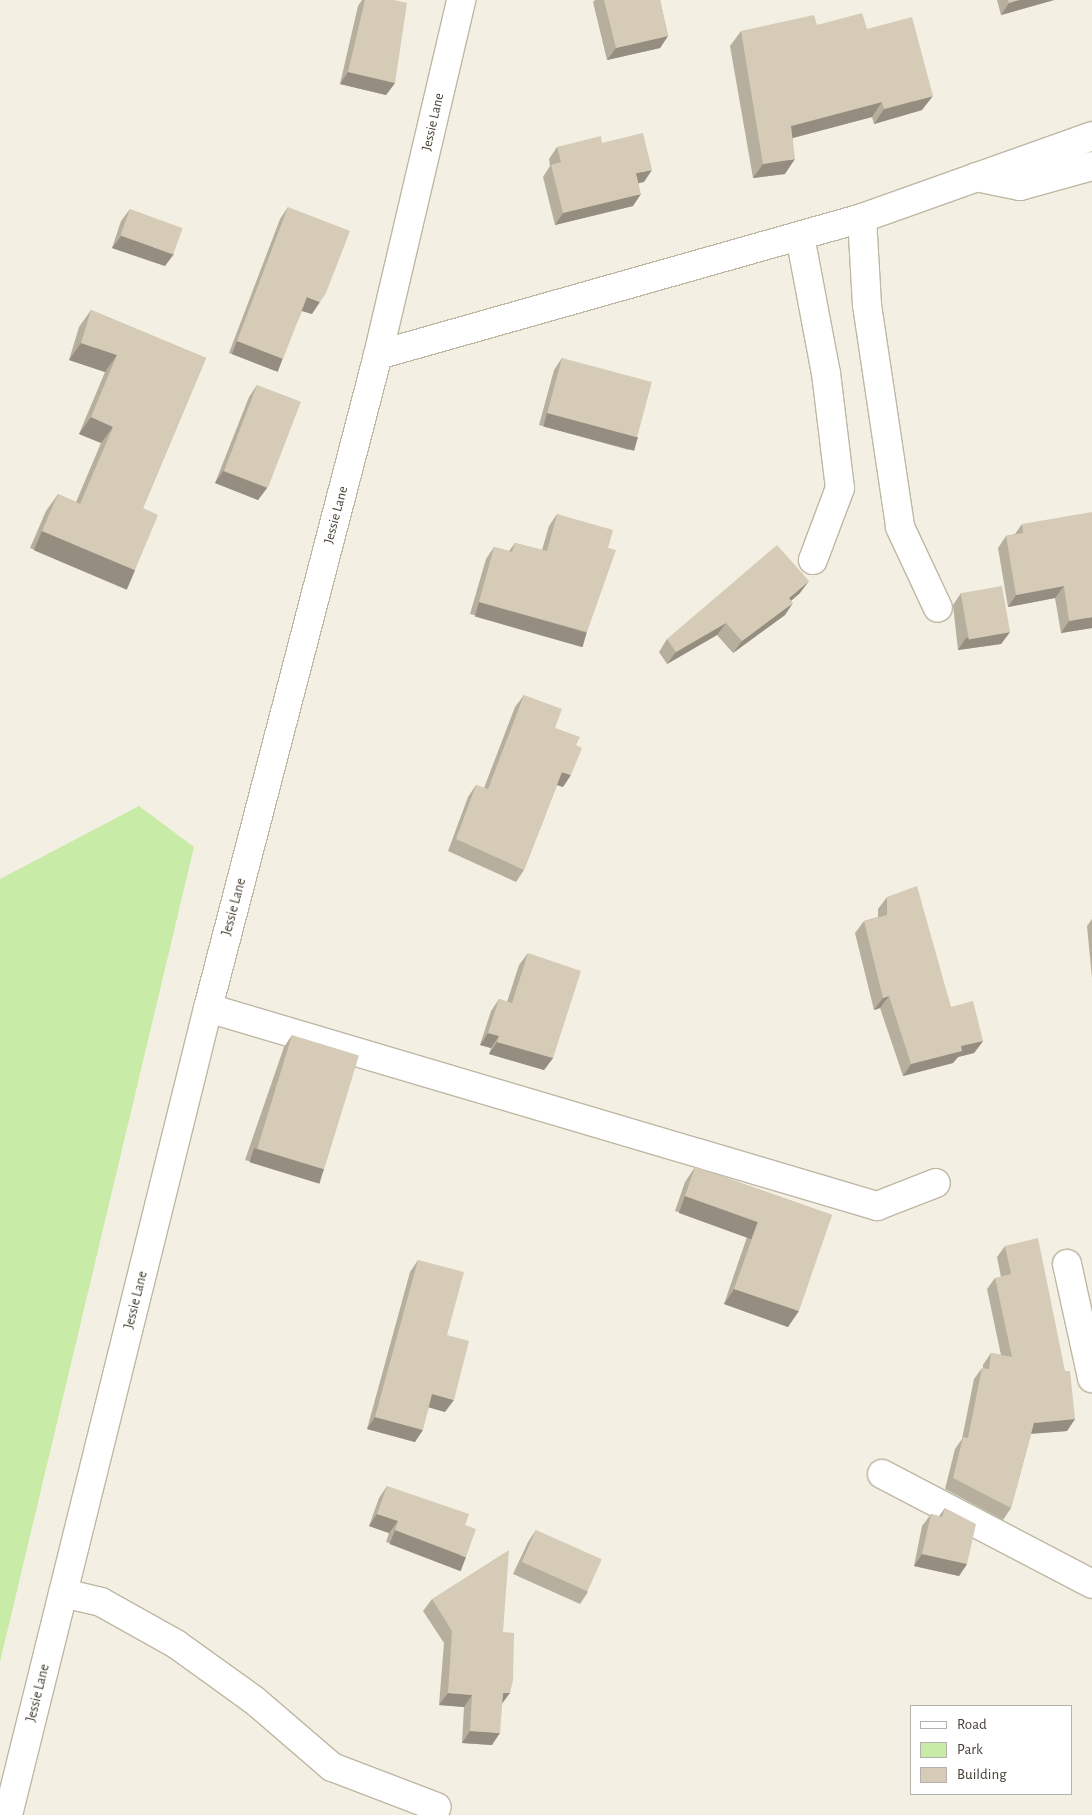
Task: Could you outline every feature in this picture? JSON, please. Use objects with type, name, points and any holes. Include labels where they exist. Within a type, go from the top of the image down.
[{"type":"street","name":"Jessie Lane","points":[[8,1815],[208,1008],[378,355],[461,0]]},
{"type":"street","points":[[378,355],[862,218],[1092,136]]},
{"type":"street","points":[[976,177],[1020,186],[1092,166]]},
{"type":"street","points":[[862,218],[867,306],[900,527],[938,608]]},
{"type":"street","points":[[800,236],[826,373],[840,488],[813,560]]},
{"type":"street","points":[[208,1008],[877,1206],[936,1183]]},
{"type":"street","points":[[1067,1264],[1092,1378]]},
{"type":"street","points":[[882,1474],[1092,1584]]},
{"type":"street","points":[[63,1593],[101,1602],[176,1644],[254,1700],[332,1767],[437,1807]]},
{"type":"green space","points":[[139,806],[194,847],[0,1662],[0,879]]},
{"type":"building","points":[[365,0],[394,0],[407,3],[395,83],[348,72]]},
{"type":"building","points":[[604,0],[660,0],[668,36],[616,48]]},
{"type":"building","points":[[1008,0],[1019,0],[1009,3]]},
{"type":"building","points":[[862,13],[867,29],[912,17],[933,96],[884,109],[882,102],[791,126],[795,159],[763,164],[741,31],[814,15],[817,25]]},
{"type":"building","points":[[643,133],[652,170],[636,173],[641,194],[563,213],[551,165],[561,162],[557,147],[601,136],[602,143]]},
{"type":"building","points":[[288,207],[350,231],[326,293],[320,302],[307,297],[283,359],[237,341]]},
{"type":"building","points":[[130,209],[183,228],[173,254],[120,235]]},
{"type":"building","points":[[91,310],[206,358],[143,508],[158,515],[135,570],[42,531],[58,494],[80,504],[113,427],[91,417],[117,355],[81,343]]},
{"type":"building","points":[[562,358],[652,382],[637,437],[547,413]]},
{"type":"building","points":[[257,385],[301,402],[268,488],[224,471]]},
{"type":"building","points":[[1092,512],[1092,617],[1069,621],[1064,586],[1016,595],[1006,536],[1023,533],[1022,524]]},
{"type":"building","points":[[557,514],[613,530],[608,548],[616,550],[587,632],[479,602],[494,547],[512,552],[515,543],[547,551]]},
{"type":"building","points":[[777,545],[809,581],[789,598],[793,603],[742,641],[726,623],[676,652],[667,639]]},
{"type":"building","points":[[1002,586],[1010,632],[969,640],[961,593]]},
{"type":"building","points":[[524,695],[562,709],[555,728],[580,737],[576,745],[582,748],[571,775],[562,772],[524,870],[456,839],[476,785],[488,789]]},
{"type":"building","points":[[917,886],[951,1007],[973,1001],[983,1041],[961,1046],[962,1051],[911,1064],[889,996],[883,998],[864,921],[887,915],[887,897]]},
{"type":"building","points":[[528,953],[581,971],[553,1058],[497,1042],[499,1036],[488,1033],[499,999],[512,1003]]},
{"type":"building","points":[[292,1035],[359,1055],[324,1169],[257,1149]]},
{"type":"building","points":[[695,1167],[832,1215],[799,1311],[734,1289],[758,1222],[685,1196]]},
{"type":"building","points":[[1038,1238],[1065,1371],[1070,1371],[1075,1419],[1034,1423],[1011,1508],[953,1478],[963,1437],[968,1438],[982,1368],[989,1369],[991,1353],[1012,1357],[995,1278],[1011,1274],[1005,1246]]},
{"type":"building","points":[[418,1260],[464,1272],[447,1335],[469,1341],[454,1400],[432,1394],[423,1430],[375,1417]]},
{"type":"building","points":[[387,1486],[469,1514],[465,1525],[476,1529],[466,1557],[395,1530],[398,1521],[377,1514]]},
{"type":"building","points":[[945,1508],[976,1524],[967,1564],[922,1554],[931,1514],[942,1517]]},
{"type":"building","points":[[536,1530],[602,1559],[588,1591],[522,1562]]},
{"type":"building","points":[[509,1550],[503,1632],[514,1633],[513,1680],[510,1693],[503,1693],[500,1733],[470,1731],[472,1695],[448,1693],[452,1631],[432,1599]]}]
